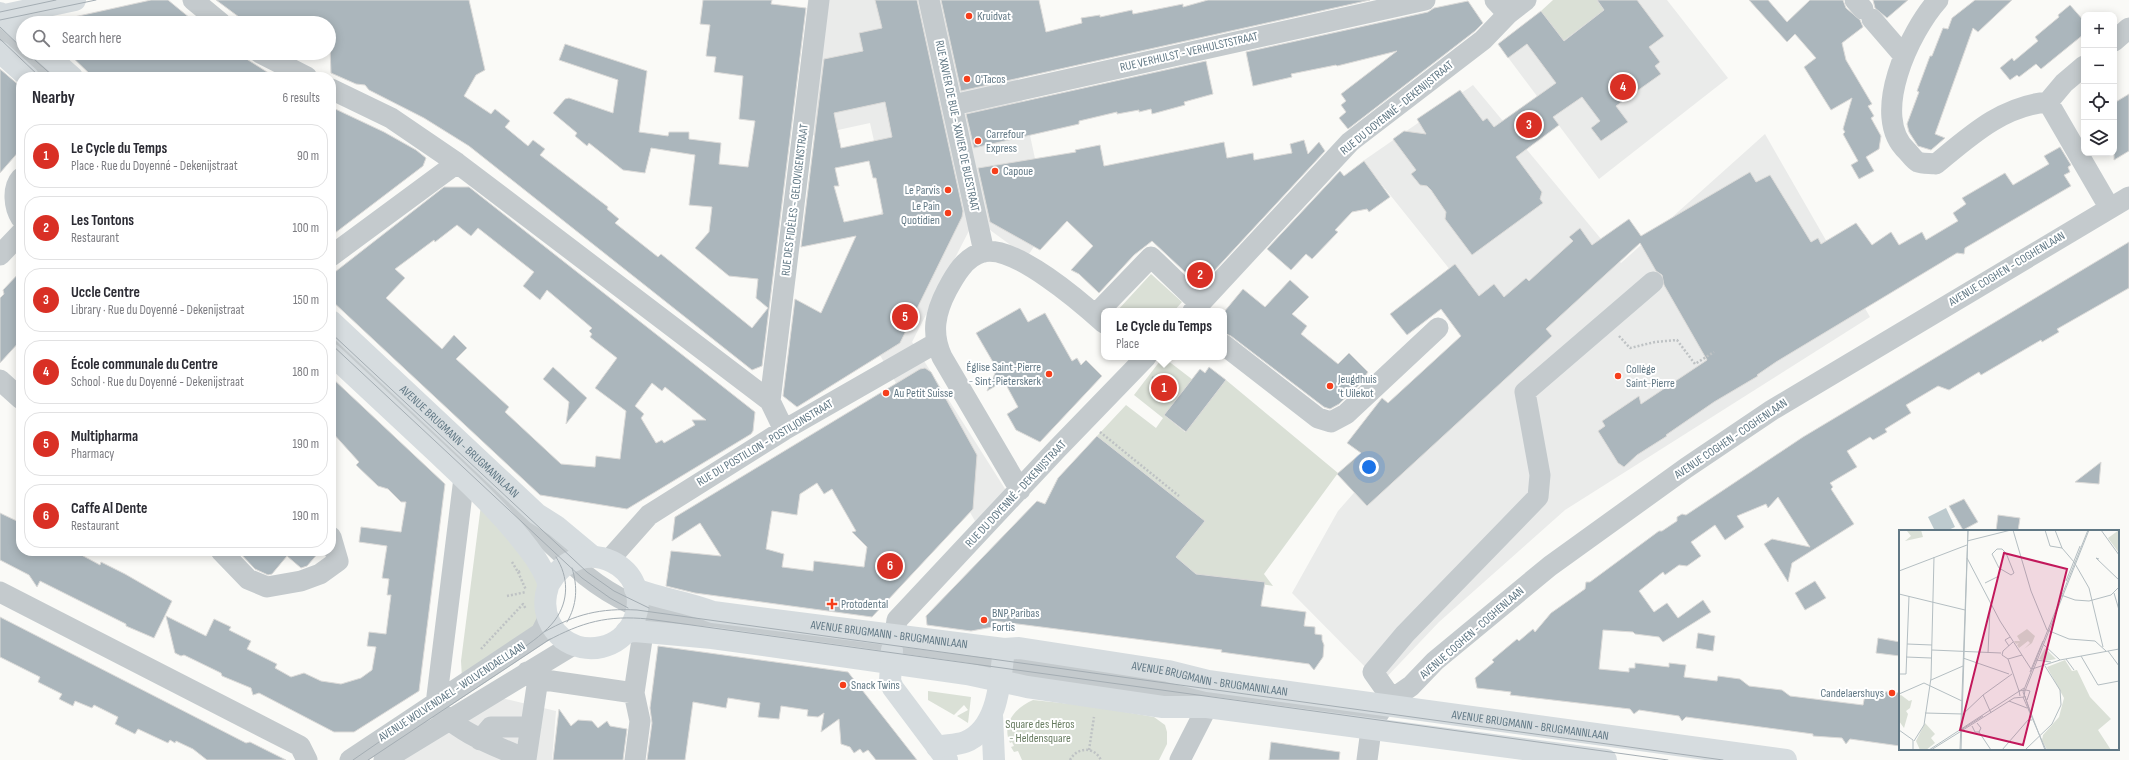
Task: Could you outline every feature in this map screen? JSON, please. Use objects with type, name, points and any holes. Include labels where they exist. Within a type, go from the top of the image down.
[{"type":"main road","points":[[1,19],[76,0]]},
{"type":"main road","points":[[1,19],[16,29]]},
{"type":"main road","points":[[0,52],[22,72]]},
{"type":"main road","points":[[53,60],[66,72]]},
{"type":"main road","name":"AVENUE BRUGMANN - BRUGMANNLAAN","points":[[336,326],[537,514],[600,558],[623,569],[636,598],[661,599],[695,605],[713,612],[893,649],[1002,665],[1163,707],[1207,694],[1381,712],[1606,760]]},
{"type":"main road","name":"AVENUE BRUGMANN - BRUGMANNLAAN","points":[[336,359],[464,478],[524,543],[537,561],[549,584]]},
{"type":"main road","points":[[600,558],[570,561],[558,571],[549,584],[545,602],[539,617],[558,635],[573,645],[591,649],[603,647],[635,633],[633,622],[636,598]]},
{"type":"main road","name":"AVENUE BRUGMANN - BRUGMANNLAAN","points":[[635,633],[893,649],[967,674],[1002,665],[1019,648],[1161,670],[1207,694],[1381,712],[1786,760]]},
{"type":"main road","points":[[893,649],[890,681],[893,688],[942,754],[978,734],[992,715]]},
{"type":"main road","points":[[994,760],[992,715],[1002,665]]},
{"type":"street","points":[[193,0],[212,16]]},
{"type":"street","name":"RUE DES FIDÈLES - GELOVIGENSTRAAT","points":[[770,401],[819,0]]},
{"type":"street","name":"RUE XAVIER DE BUE - XAVIER DE BUESTRAAT","points":[[929,0],[984,252]]},
{"type":"street","name":"RUE VERHULST - VERHULSTSTRAAT","points":[[953,105],[1425,0]]},
{"type":"street","name":"RUE DU DOYENNÉ - DEKENIJSTRAAT","points":[[1197,307],[1350,142],[1483,40],[1502,7],[1526,0]]},
{"type":"street","points":[[1938,0],[1925,14],[1904,56],[1893,93],[1892,125],[1902,147],[1918,162],[1936,164],[1984,124],[2031,103],[2048,102],[2064,84],[2081,69]]},
{"type":"street","points":[[1864,9],[1904,56]]},
{"type":"street","points":[[1,19],[16,38]]},
{"type":"street","points":[[2117,38],[2129,28]]},
{"type":"street","points":[[34,60],[43,72]]},
{"type":"street","points":[[274,60],[297,72]]},
{"type":"street","points":[[336,91],[391,118],[457,163],[770,401],[784,430]]},
{"type":"street","points":[[2048,102],[2109,207]]},
{"type":"street","points":[[336,252],[457,163]]},
{"type":"street","points":[[16,190],[16,202]]},
{"type":"street","name":"AVENUE COGHEN - COGHENLAAN","points":[[1381,712],[1411,686],[1435,661],[1550,566],[1686,468],[1776,407],[2109,207],[2129,197]]},
{"type":"street","points":[[0,255],[16,238]]},
{"type":"street","points":[[1020,490],[942,357],[936,343],[935,323],[941,300],[952,281],[967,261],[984,252],[1002,253],[1020,260],[1047,277],[1100,319]]},
{"type":"street","points":[[1109,308],[1151,257],[1197,307]]},
{"type":"street","points":[[1366,760],[1381,712],[1373,672],[1405,634],[1538,497],[1540,475],[1525,392],[1653,282]]},
{"type":"street","points":[[1227,347],[1318,418],[1331,422],[1346,414],[1438,328]]},
{"type":"street","name":"RUE DU POSTILLON - POSTILJONSTRAAT","points":[[600,558],[648,515],[784,430],[936,343]]},
{"type":"street","name":"AVENUE BRUGMANN - BRUGMANNLAAN","points":[[336,344],[546,540],[598,585],[636,598]]},
{"type":"street","name":"RUE DU DOYENNÉ - DEKENIJSTRAAT","points":[[893,649],[897,620],[1020,490],[1146,362]]},
{"type":"street","points":[[0,380],[16,394]]},
{"type":"street","points":[[464,478],[436,702],[440,712],[448,720],[480,740],[526,759],[531,727],[533,676],[634,693]]},
{"type":"street","points":[[226,556],[248,578],[267,587],[301,581],[320,574],[338,561],[336,554]]},
{"type":"street","points":[[0,592],[300,746],[307,760]]},
{"type":"street","name":"AVENUE WOLVENDAEL - WOLVENDAELLAAN","points":[[350,760],[541,633],[539,617]]},
{"type":"street","points":[[635,633],[634,693],[640,721],[635,760]]},
{"type":"street","name":"AVENUE WOLVENDAEL - WOLVENDAELLAAN","points":[[384,760],[448,720],[533,676],[573,645]]},
{"type":"street","points":[[1180,760],[1207,694]]},
{"type":"street","points":[[480,740],[491,727],[531,727]]},
{"type":"path","points":[[1630,348],[1655,342],[1677,340],[1695,364],[1714,352]]},
{"type":"path","points":[[1146,362],[1172,391]]},
{"type":"path","points":[[1098,431],[1179,496]]},
{"type":"path","points":[[480,650],[523,604],[526,592],[525,584],[518,572]]},
{"type":"path","points":[[507,596],[526,592]]},
{"type":"path","points":[[523,604],[539,617]]},
{"type":"path","points":[[1089,750],[1095,710]]},
{"type":"path","points":[[1070,760],[1079,751],[1089,750],[1095,752],[1101,760]]},
{"type":"shaded area","points":[[808,0],[1001,0],[1049,224],[1027,257],[975,219],[912,342],[1007,492],[975,521],[845,294],[887,199],[870,123],[792,140]]},
{"type":"shaded area","points":[[1597,0],[1667,0],[1728,78],[1599,179],[1498,44],[1541,11],[1553,27],[1604,10]]},
{"type":"shaded area","name":"Collège Saint-Pierre","points":[[1473,85],[1621,263],[1765,134],[1870,317],[1565,510],[1439,622],[1381,683],[1292,593],[1338,511],[1476,354],[1459,281],[1363,161]]},
{"type":"shaded area","points":[[1946,508],[1955,527],[1948,530],[1934,530],[1928,517]]},
{"type":"shaded area","points":[[497,697],[556,711],[552,760],[392,760]]},
{"type":"green space","points":[[1553,0],[1597,0],[1604,10],[1563,41],[1541,11]]},
{"type":"green space","points":[[1151,274],[1182,302],[1177,308],[1120,308]]},
{"type":"green space","points":[[1161,360],[1167,360],[1193,380],[1164,415],[1185,432],[1226,380],[1338,473],[1264,574],[1273,586],[1196,574],[1121,511],[1204,521],[1097,436],[1126,405],[1156,428],[1163,418],[1134,395]]},
{"type":"green space","points":[[481,505],[537,576],[540,619],[533,630],[462,678],[461,661]]},
{"type":"green space","points":[[928,691],[971,697],[968,723],[957,716],[968,710],[964,705],[954,715],[928,700]]},
{"type":"green space","name":"Square des Héros - Heldensquare","points":[[1033,700],[1090,706],[1154,717],[1165,725],[1167,732],[1167,744],[1159,760],[1022,760],[1018,751],[1014,752],[1011,747],[1014,746],[1012,742],[1010,743],[1007,729],[1016,712],[1021,707]]},
{"type":"building","points":[[151,0],[168,0],[187,16],[79,16]]},
{"type":"building","points":[[216,0],[469,0],[485,70],[476,75],[464,96],[491,114],[495,109],[510,121],[505,127],[528,146],[533,140],[545,149],[540,155],[608,207],[607,209],[619,219],[615,223],[658,257],[661,254],[752,328],[768,308],[756,298],[758,279],[729,276],[695,248],[709,232],[712,207],[689,205],[695,155],[651,148],[645,173],[623,170],[589,143],[587,146],[575,136],[577,133],[553,113],[565,99],[569,98],[613,113],[618,80],[559,60],[565,44],[647,71],[639,132],[668,136],[669,132],[689,132],[689,139],[721,143],[719,164],[748,167],[755,121],[739,119],[743,76],[714,72],[716,57],[706,56],[710,25],[700,24],[703,0],[772,0],[771,4],[806,8],[762,366],[752,370],[469,146],[424,118],[369,90],[365,85],[356,84],[336,75],[336,72],[331,72],[330,60],[336,60],[336,16],[238,16]]},
{"type":"building","points":[[875,0],[917,0],[963,211],[962,217],[900,343],[797,407],[783,396],[795,299],[821,313],[856,236],[801,247],[824,59],[863,51],[859,33],[882,28]],"holes":[[[885,102],[892,137],[841,148],[834,113]],[[869,161],[873,178],[876,178],[883,214],[844,222],[834,186],[839,186],[835,168]]]},
{"type":"building","points":[[941,0],[1039,0],[1046,32],[1082,23],[1081,18],[1100,15],[1100,17],[1132,10],[1133,14],[1183,4],[1183,7],[1208,0],[1370,0],[961,91]]},
{"type":"building","points":[[1597,0],[1637,0],[1664,36],[1649,47],[1660,62],[1655,66],[1661,74],[1616,106],[1628,122],[1601,141],[1591,128],[1600,121],[1582,97],[1553,117],[1559,125],[1516,157],[1542,192],[1540,199],[1543,203],[1472,255],[1445,219],[1446,212],[1431,190],[1427,186],[1420,185],[1411,174],[1416,170],[1393,139],[1404,131],[1426,134],[1417,119],[1460,90],[1483,121],[1487,118],[1494,127],[1556,83],[1527,44],[1508,58],[1498,44],[1541,11],[1564,41],[1604,10]]},
{"type":"building","points":[[1749,0],[1768,0],[1787,22],[1810,0],[1843,0],[1846,8],[1860,20],[1863,27],[1842,43],[1846,60],[1872,104],[1868,106],[1874,116],[1871,118],[1881,136],[1879,149],[1866,157],[1874,171],[1859,179],[1851,165],[1858,161],[1843,134],[1845,132],[1843,129],[1852,98],[1831,110],[1804,67],[1816,58],[1795,34],[1787,42]]},
{"type":"building","points":[[1873,0],[1908,0],[1887,18],[1875,8]]},
{"type":"building","points":[[1975,0],[2012,0],[1978,32],[1973,28],[1935,134],[1945,138],[1931,150],[1918,146],[1909,132],[1907,124],[1930,56],[1932,56],[1943,28],[1948,29],[1952,18]]},
{"type":"building","points":[[1468,1],[1483,23],[1475,31],[1348,129],[1339,118],[1346,112],[1341,105],[1346,101],[1341,94],[1397,51],[1337,66],[1291,74],[1292,77],[1253,86],[1246,52],[1428,12],[1434,8]]},
{"type":"building","points":[[2070,5],[2081,18],[2081,36],[2041,69],[2036,64],[2019,77],[2017,75],[2010,80],[2000,68],[2012,58],[2014,61],[2038,41],[2035,37],[2059,17],[2058,15]]},
{"type":"building","points":[[75,60],[248,60],[267,72],[88,72]]},
{"type":"building","points":[[1206,61],[1213,94],[1184,102],[1185,105],[1152,114],[1151,109],[1139,112],[1139,110],[1117,114],[1117,112],[1079,121],[1079,124],[974,148],[966,114]]},
{"type":"building","points":[[0,69],[16,83],[16,155],[0,173]]},
{"type":"building","points":[[2129,94],[2129,151],[2114,160],[2114,156],[2117,156],[2117,101]]},
{"type":"building","points":[[336,109],[384,132],[416,150],[426,158],[423,166],[336,232]]},
{"type":"building","points":[[1304,140],[1308,154],[1319,142],[1325,151],[1200,286],[1152,241],[1134,255],[1099,293],[1079,274],[1071,270],[1093,246],[1067,221],[1040,250],[990,222],[978,168],[1076,152],[1075,150],[1100,145],[1104,166],[1224,142],[1227,158],[1253,153],[1254,160],[1292,153],[1290,144]]},
{"type":"building","points":[[2060,147],[2071,165],[2068,167],[2070,172],[2064,175],[2071,186],[1965,248],[1964,254],[1957,253],[1776,362],[1757,375],[1758,376],[1714,402],[1666,435],[1667,436],[1637,455],[1624,467],[1618,463],[1598,431],[1605,426],[1602,421],[1639,396],[1641,404],[1707,360],[1664,285],[1662,275],[1656,271],[1640,243],[1546,329],[1552,336],[1367,506],[1337,474],[1361,453],[1347,443],[1382,398],[1388,403],[1461,336],[1441,309],[1407,335],[1390,314],[1455,264],[1479,296],[1494,284],[1504,297],[1526,278],[1529,281],[1573,241],[1569,237],[1580,228],[1592,245],[1629,219],[1641,236],[1750,172],[1756,182],[1770,175],[1811,242],[1818,238],[1821,244],[1856,223],[1872,245],[1891,232],[1899,245],[1922,232],[1926,240],[1958,221],[1953,213],[1966,204],[1962,198],[2005,173],[2013,185],[2049,164],[2044,156]]},
{"type":"building","points":[[1364,161],[1390,197],[1369,212],[1367,209],[1352,212],[1335,230],[1338,232],[1312,259],[1306,254],[1291,270],[1267,249],[1340,171],[1344,176]]},
{"type":"building","points":[[444,187],[469,187],[755,412],[753,431],[751,434],[627,509],[540,495],[336,305],[336,271]],"holes":[[[457,225],[471,236],[478,228],[534,272],[523,286],[540,300],[547,290],[592,328],[589,331],[592,334],[590,337],[617,358],[595,388],[626,411],[620,459],[596,456],[595,467],[561,464],[505,412],[509,407],[456,359],[467,348],[454,335],[442,349],[386,298],[405,278],[395,269],[434,240],[435,242]],[[652,383],[662,391],[665,387],[706,420],[692,420],[695,425],[664,443],[662,440],[656,443],[641,418],[644,414],[635,406]]]},
{"type":"building","points":[[2129,242],[2129,288],[2057,329],[2059,332],[2042,342],[2041,340],[1981,375],[1979,372],[1949,390],[1938,386],[1906,405],[1911,413],[1885,429],[1887,432],[1873,440],[1870,437],[1847,451],[1857,467],[1830,483],[1833,487],[1831,489],[1854,524],[1792,563],[1788,582],[1764,544],[1772,539],[1810,547],[1778,497],[1768,508],[1766,504],[1737,516],[1744,527],[1725,540],[1715,525],[1691,542],[1701,556],[1687,566],[1679,565],[1665,575],[1663,572],[1639,591],[1654,612],[1667,603],[1678,618],[1703,600],[1711,612],[1663,642],[1659,637],[1635,634],[1633,632],[1603,630],[1599,669],[1629,672],[1629,668],[1635,668],[1635,663],[1669,667],[1669,663],[1686,665],[1684,677],[1717,681],[1718,676],[1740,679],[1749,686],[1782,690],[1790,696],[1863,705],[1866,690],[1899,693],[1899,746],[1850,739],[1846,744],[1842,738],[1813,736],[1813,734],[1686,717],[1682,721],[1679,716],[1639,710],[1634,714],[1630,709],[1510,695],[1511,692],[1477,688],[1475,678],[1494,662],[1492,660],[1517,639],[1519,641],[1533,629],[1535,632],[1551,613],[1585,589],[1586,582],[1590,582],[1659,531],[1662,531],[1677,521],[1677,517],[1682,514],[1686,515],[1803,437]]},
{"type":"building","points":[[16,276],[16,345],[0,363],[0,298],[4,294],[3,290]]},
{"type":"building","points":[[1290,280],[1309,297],[1292,314],[1307,326],[1301,334],[1338,364],[1349,353],[1368,372],[1358,386],[1339,404],[1330,409],[1324,407],[1227,334],[1227,308],[1243,289],[1265,307]]},
{"type":"building","name":"Église Saint-Pierre - Sint-Pieterskerk","points":[[1020,308],[1028,322],[1045,313],[1072,361],[1077,358],[1081,365],[1086,360],[1102,376],[1040,442],[1016,430],[1007,414],[1018,407],[1004,381],[987,391],[997,369],[976,333]]},
{"type":"building","points":[[553,367],[587,398],[566,424],[569,402],[543,379]]},
{"type":"building","points":[[1209,367],[1226,380],[1186,432],[1164,415],[1200,369],[1205,373]]},
{"type":"building","points":[[925,368],[931,372],[977,455],[973,509],[872,617],[695,593],[666,586],[671,551],[721,556],[700,523],[672,541],[675,517],[920,369]],"holes":[[[817,483],[824,494],[832,489],[856,531],[852,532],[867,547],[864,567],[814,561],[813,571],[782,567],[784,554],[766,549],[772,511],[797,515],[800,494]]]},
{"type":"building","points":[[336,382],[445,484],[419,691],[354,732],[334,732],[259,693],[253,695],[251,688],[222,676],[221,673],[184,655],[181,656],[175,653],[166,616],[206,636],[214,619],[231,627],[229,630],[251,641],[247,649],[277,664],[275,668],[291,677],[304,673],[321,681],[341,684],[361,678],[372,670],[376,647],[367,646],[369,632],[386,634],[391,595],[387,595],[389,579],[382,578],[387,546],[359,542],[361,527],[401,532],[406,502],[401,502],[388,489],[378,486],[356,465],[359,462],[336,437]]},
{"type":"building","points":[[1097,436],[1205,521],[1176,557],[1196,574],[1265,582],[1261,606],[1306,612],[1304,626],[1315,627],[1315,634],[1322,635],[1324,645],[1323,657],[1314,670],[1309,664],[1221,652],[1222,650],[994,621],[993,627],[971,631],[927,625],[926,616],[1037,501],[1045,504],[1058,478]]},
{"type":"building","points":[[2101,462],[2099,484],[2075,482]]},
{"type":"building","points":[[1964,499],[1978,522],[1963,530],[1949,506]]},
{"type":"building","points":[[0,513],[16,521],[16,556],[83,556],[100,565],[101,562],[125,574],[172,601],[154,638],[126,626],[126,624],[40,581],[37,587],[29,575],[0,560]]},
{"type":"building","points":[[1998,515],[2020,518],[2018,530],[1996,530]]},
{"type":"building","points":[[243,556],[287,556],[272,574],[268,575],[255,569]]},
{"type":"building","points":[[287,556],[316,556],[307,566],[301,568]]},
{"type":"building","points":[[1815,581],[1826,598],[1805,610],[1795,593]]},
{"type":"building","points":[[0,617],[246,743],[250,742],[286,760],[207,760],[193,749],[176,741],[175,743],[170,740],[168,743],[138,729],[135,734],[115,724],[118,717],[94,705],[92,708],[75,701],[73,706],[59,699],[62,694],[38,682],[40,677],[0,657]]},
{"type":"building","points":[[1698,633],[1715,636],[1713,651],[1696,648]]},
{"type":"building","points":[[1878,638],[1899,642],[1899,656],[1876,653]]},
{"type":"building","points":[[658,646],[848,672],[917,760],[876,760],[868,750],[863,753],[860,749],[854,753],[850,747],[841,744],[839,719],[821,732],[824,713],[818,717],[807,716],[808,710],[781,706],[779,719],[758,717],[760,703],[728,698],[726,708],[693,702],[685,760],[647,760],[652,723],[650,708]]},
{"type":"building","points":[[559,709],[571,726],[578,720],[592,721],[598,728],[607,721],[610,726],[627,729],[623,760],[553,760]]},
{"type":"building","points":[[1271,742],[1340,752],[1339,760],[1269,760]]},
{"type":"tram line","points":[[0,12],[56,0]]},
{"type":"tram line","points":[[19,16],[96,0]]},
{"type":"tram line","points":[[0,20],[16,17]]},
{"type":"tram line","points":[[0,27],[16,42]]},
{"type":"tram line","points":[[0,39],[16,54]]},
{"type":"tram line","points":[[22,60],[35,72]]},
{"type":"tram line","points":[[35,60],[48,72]]},
{"type":"tram line","points":[[336,338],[587,572],[614,591],[649,608]]},
{"type":"tram line","points":[[336,349],[582,578],[610,598],[628,608]]},
{"type":"tram line","points":[[353,760],[471,680],[528,645],[548,628],[560,613],[566,589],[563,573],[556,557]]},
{"type":"tram line","points":[[567,622],[573,609],[576,596],[572,568]]},
{"type":"tram line","points":[[544,632],[567,621],[600,611],[637,610],[1723,760]]},
{"type":"tram line","points":[[547,641],[572,629],[596,621],[620,618],[648,619],[1668,760]]},
{"type":"tram line","points":[[368,760],[550,639]]},
{"type":"place","name":"Kruidvat","points":[[969,16]]},
{"type":"place","name":"O'Tacos","points":[[967,79]]},
{"type":"place","name":"École communale du Centre","points":[[1623,87]]},
{"type":"place","name":"Uccle Centre","points":[[1529,125]]},
{"type":"place","name":"Carrefour Express","points":[[978,141]]},
{"type":"place","name":"Capoue","points":[[995,171]]},
{"type":"place","name":"Le Parvis","points":[[948,190]]},
{"type":"place","name":"Le Pain Quotidien","points":[[948,213]]},
{"type":"place","name":"Les Tontons","points":[[1200,275]]},
{"type":"place","name":"Multipharma","points":[[905,317]]},
{"type":"place","name":"Église Saint-Pierre - Sint-Pieterskerk","points":[[1049,374]]},
{"type":"place","name":"Collège Saint-Pierre","points":[[1618,376]]},
{"type":"place","name":"Jeugdhuis 't Uilekot","points":[[1330,386]]},
{"type":"place","name":"Le Cycle du Temps","points":[[1164,388]]},
{"type":"place","name":"Au Petit Suisse","points":[[886,393]]},
{"type":"place","name":"Caffe Al Dente","points":[[890,566]]},
{"type":"place","name":"Protodental","points":[[832,604]]},
{"type":"place","name":"BNP Paribas Fortis","points":[[984,620]]},
{"type":"place","name":"Snack Twins","points":[[843,685]]},
{"type":"place","name":"Candelaershuys","points":[[1892,693]]}]
